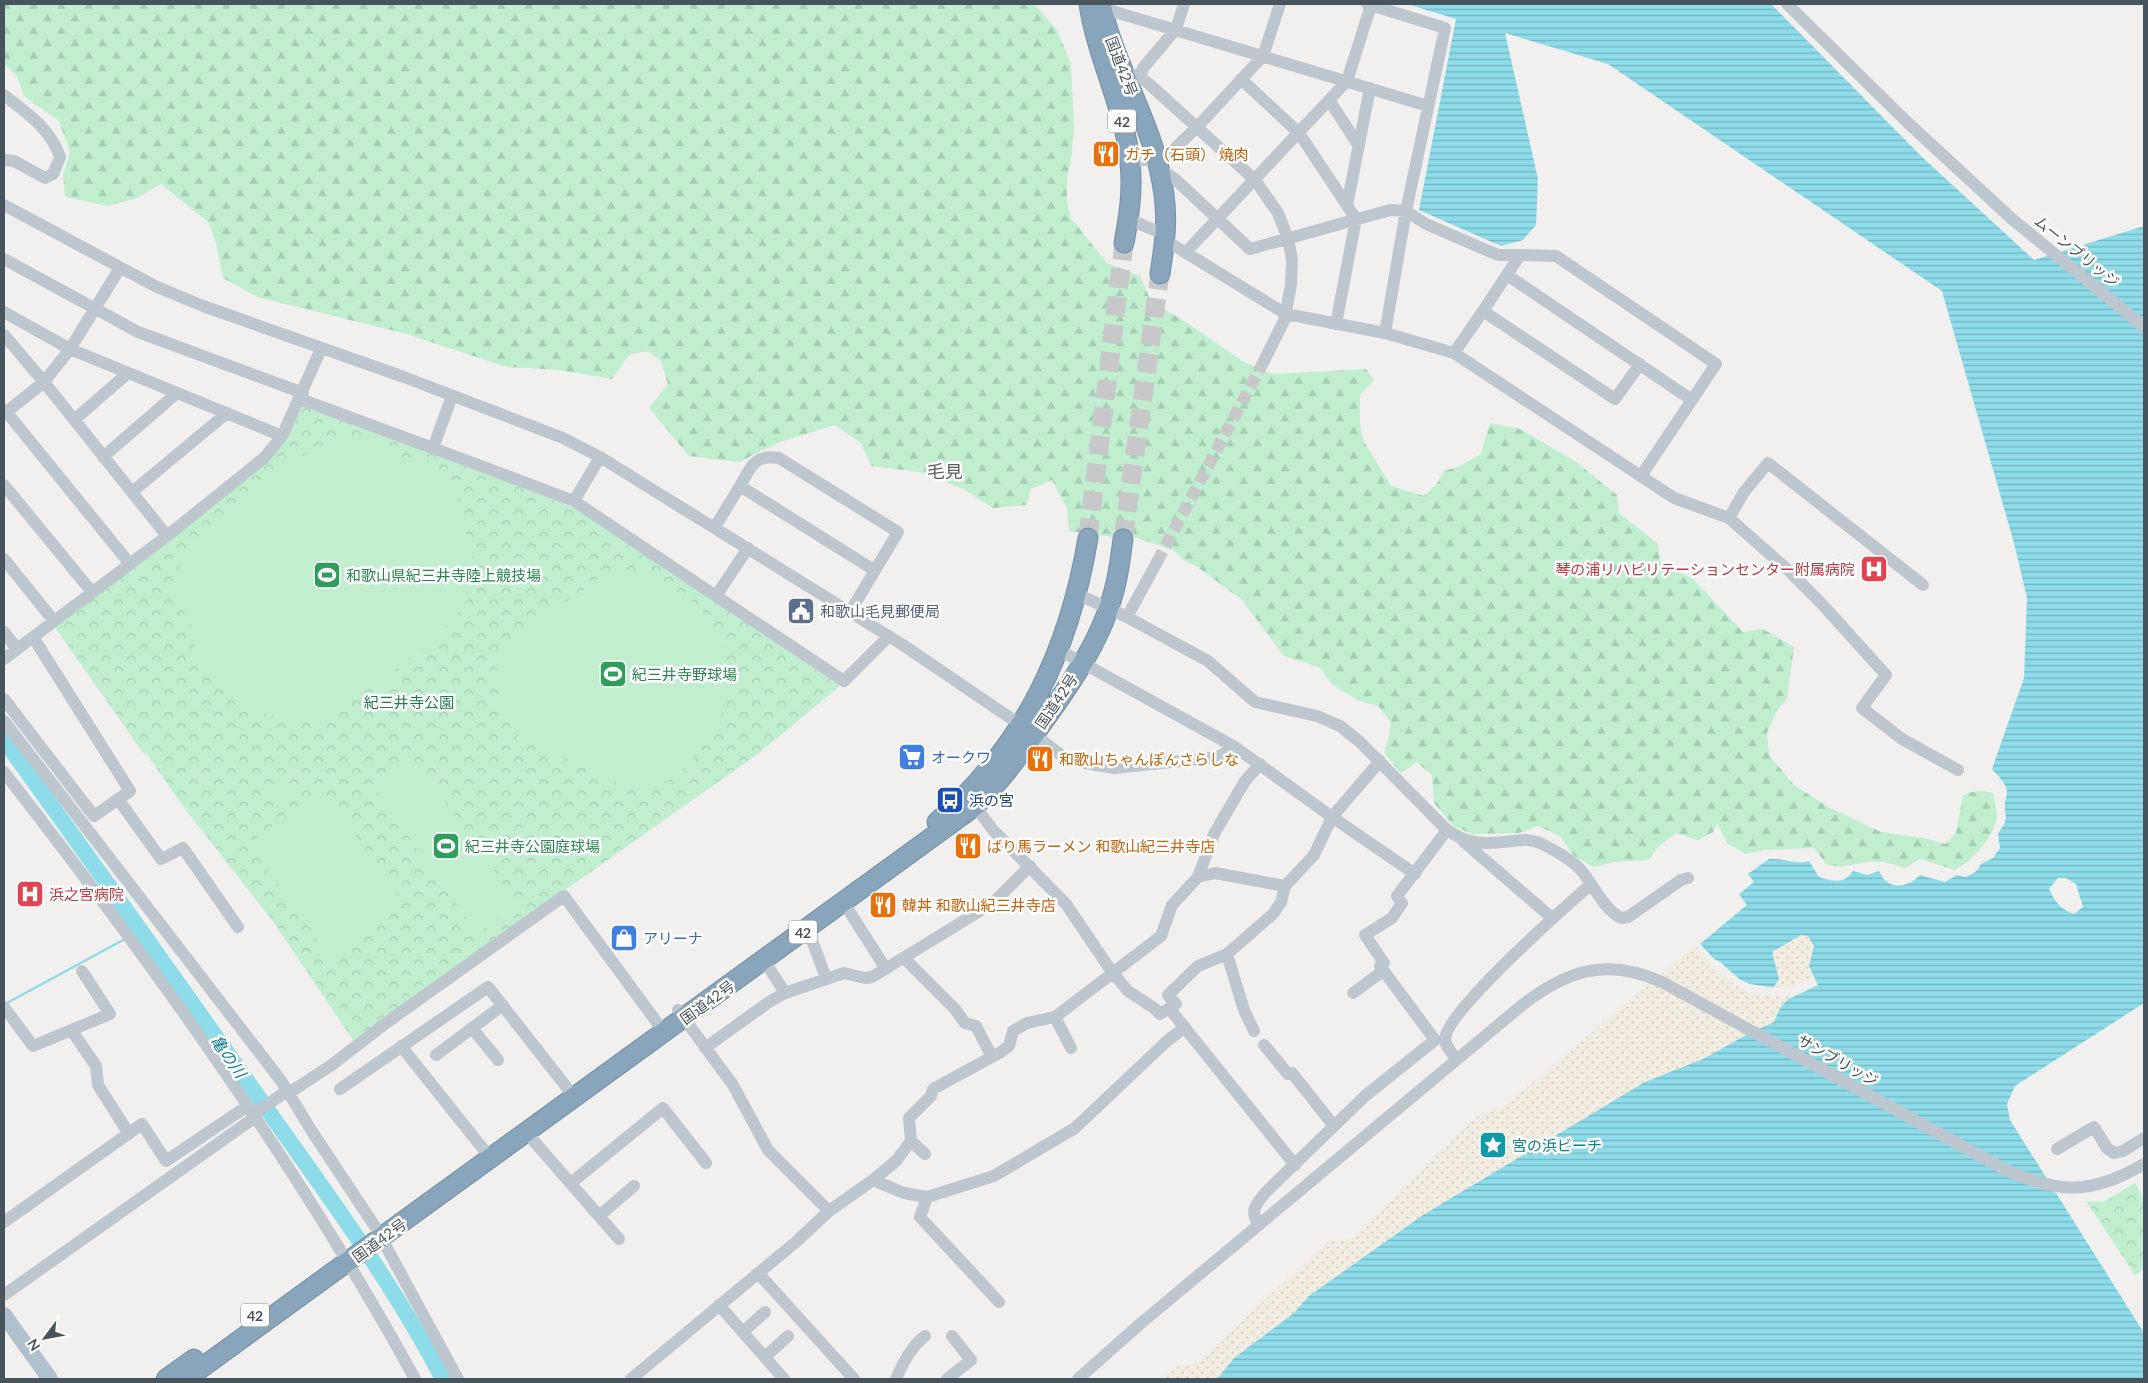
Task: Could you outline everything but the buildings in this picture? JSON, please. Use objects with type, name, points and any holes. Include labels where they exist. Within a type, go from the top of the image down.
[{"type":"highway","name":"国道42号","points":[[1097,5],[1104,65],[1122,120],[1130,162],[1128,219],[1124,243]]},
{"type":"highway","name":"国道42号","points":[[1097,5],[1112,42],[1132,74],[1158,166],[1166,210],[1165,238],[1160,274]]},
{"type":"highway","name":"国道42号","points":[[681,1014],[764,960],[844,903],[975,806],[997,784],[1028,730],[1059,650],[1077,594],[1088,538]]},
{"type":"highway","name":"国道42号","points":[[378,1234],[484,1150],[568,1089],[681,1014],[928,830],[955,806],[1028,730],[1081,663],[1109,608],[1123,539]]},
{"type":"highway","name":"国道42号","points":[[166,1379],[526,1132],[661,1028]]},
{"type":"highway","name":"国道42号","points":[[186,1379],[346,1257]]},
{"type":"main road","points":[[4,1314],[50,1379]]},
{"type":"street","points":[[1132,74],[1143,68],[1176,29],[1184,4]]},
{"type":"street","points":[[1158,166],[1263,56],[1280,4]]},
{"type":"street","points":[[1186,252],[1347,81],[1369,4],[1445,28],[1406,211],[1385,333]]},
{"type":"street","name":"ムーンブリッジ","points":[[1787,4],[1914,128],[2012,219],[2144,327]]},
{"type":"street","points":[[1097,5],[1428,106]]},
{"type":"street","points":[[1104,65],[1132,74],[1197,127],[1255,180],[1278,213],[1288,239],[1292,259],[1292,276],[1285,318],[1264,362]]},
{"type":"street","points":[[1242,80],[1299,133],[1356,220],[1336,324]]},
{"type":"street","points":[[1347,205],[1370,88]]},
{"type":"street","points":[[4,95],[39,122],[56,142],[60,157],[53,174],[46,178],[14,161],[4,160]]},
{"type":"street","points":[[1330,100],[1359,146]]},
{"type":"street","points":[[1130,162],[1158,166],[1175,179],[1250,250],[1390,210],[1406,211],[1426,224],[1498,254],[1556,256],[1716,364],[1641,476]]},
{"type":"street","points":[[4,204],[155,286],[203,306],[562,438],[600,457],[889,636],[1028,730],[1071,762],[1114,768],[1218,757],[1235,747]]},
{"type":"street","points":[[1128,219],[1165,238],[1285,318],[1336,324],[1385,333],[1454,354],[1674,498],[1729,518],[1822,603],[1886,675],[1862,708],[1902,739],[1958,770]]},
{"type":"street","points":[[1454,354],[1520,255]]},
{"type":"street","points":[[4,259],[138,332],[433,448],[574,501],[844,681],[889,636]]},
{"type":"street","points":[[120,268],[70,349],[44,382],[5,412],[130,564]]},
{"type":"street","points":[[1507,275],[1692,400]]},
{"type":"street","points":[[1483,310],[1615,400],[1640,364]]},
{"type":"street","points":[[4,312],[70,349],[282,436]]},
{"type":"street","points":[[4,335],[44,382],[166,536]]},
{"type":"street","points":[[4,659],[130,564],[264,458],[282,436],[322,349]]},
{"type":"street","points":[[74,420],[128,372]]},
{"type":"street","points":[[103,456],[177,393]]},
{"type":"street","points":[[433,448],[452,396]]},
{"type":"street","points":[[132,492],[228,413]]},
{"type":"street","points":[[715,527],[753,463],[767,456],[779,458],[898,532],[850,612]]},
{"type":"street","points":[[574,501],[600,457]]},
{"type":"street","points":[[1729,518],[1744,492],[1768,463],[1923,585]]},
{"type":"street","points":[[4,484],[92,592]]},
{"type":"street","points":[[740,486],[874,570]]},
{"type":"street","points":[[716,596],[748,548]]},
{"type":"street","points":[[4,559],[54,621]]},
{"type":"street","points":[[1127,617],[1158,562]]},
{"type":"street","points":[[1077,594],[1127,617],[1208,660],[1255,702],[1317,716],[1340,726],[1380,761],[1447,830],[1552,918]]},
{"type":"street","points":[[4,632],[17,649]]},
{"type":"street","points":[[4,698],[94,816],[130,791],[33,637]]},
{"type":"street","points":[[1059,650],[1235,747],[1332,818],[1415,874]]},
{"type":"street","points":[[4,721],[287,1092],[378,1234],[458,1379]]},
{"type":"street","points":[[975,806],[993,830],[1066,904],[1112,972],[1128,991],[1160,1014],[1176,1004],[1168,995],[1198,966],[1228,954],[1273,914],[1281,902],[1285,886],[1314,855],[1332,818],[1380,761]]},
{"type":"street","points":[[925,1154],[911,1141],[909,1118],[931,1096],[933,1089],[1009,1046],[1013,1031],[1027,1023],[1055,1017],[1161,936],[1172,905],[1198,877],[1214,834],[1245,781],[1260,764]]},
{"type":"street","points":[[4,772],[128,937],[251,1113],[346,1257],[415,1379]]},
{"type":"street","points":[[118,799],[161,859],[182,848],[238,927]]},
{"type":"street","points":[[1447,830],[1397,896],[1402,903],[1392,918],[1365,935],[1384,963],[1380,966],[1456,1059]]},
{"type":"street","points":[[1461,840],[1477,843],[1529,840],[1540,843],[1578,868],[1617,916],[1624,918],[1683,878],[1688,878]]},
{"type":"street","points":[[705,1048],[769,1002],[785,993],[844,973],[865,978],[872,977],[994,903],[1030,866]]},
{"type":"street","points":[[1198,877],[1215,873],[1285,886]]},
{"type":"street","points":[[1259,1225],[1253,1215],[1256,1204],[1266,1192],[1388,1075],[1440,1039],[1482,987],[1552,918],[1590,884]]},
{"type":"street","points":[[4,1222],[142,1124],[166,1161],[251,1113],[333,1064],[394,1017],[564,896],[661,1028]]},
{"type":"street","points":[[844,903],[886,969]]},
{"type":"street","points":[[813,943],[826,978]]},
{"type":"street","points":[[1228,954],[1244,1010],[1254,1031]]},
{"type":"street","points":[[904,958],[955,1009],[965,1022],[976,1026],[992,1057]]},
{"type":"street","points":[[764,960],[785,993]]},
{"type":"street","name":"サンブリッジ","points":[[1078,1379],[1140,1324],[1532,997],[1572,975],[1598,968],[1612,968],[1649,976],[2004,1169],[2040,1184],[2057,1187],[2087,1187]]},
{"type":"street","points":[[1353,993],[1383,970]]},
{"type":"street","points":[[4,1007],[34,1046],[110,1014],[82,971]]},
{"type":"street","points":[[340,1088],[488,987],[568,1089]]},
{"type":"street","points":[[436,1055],[503,1005]]},
{"type":"street","points":[[1169,1008],[1295,1164]]},
{"type":"street","points":[[681,1014],[733,1085],[768,1150],[830,1211]]},
{"type":"street","points":[[1055,1017],[1071,1048]]},
{"type":"street","points":[[873,1180],[904,1193],[928,1197],[994,1176],[1075,1128],[1185,1027]]},
{"type":"street","points":[[472,1028],[498,1060]]},
{"type":"street","points":[[72,1031],[96,1066],[98,1085],[129,1134]]},
{"type":"street","points":[[1264,1045],[1288,1074],[1292,1073],[1334,1126]]},
{"type":"street","points":[[401,1046],[484,1150]]},
{"type":"street","points":[[570,1183],[663,1108],[706,1163]]},
{"type":"street","points":[[4,1295],[251,1113]]},
{"type":"street","points":[[2057,1149],[2094,1127],[2107,1148],[2114,1153],[2123,1151],[2144,1138]]},
{"type":"street","points":[[526,1132],[619,1239]]},
{"type":"street","points":[[631,1379],[830,1211],[873,1180],[896,1160],[911,1141]]},
{"type":"street","points":[[2087,1187],[2114,1175],[2144,1156]]},
{"type":"street","points":[[2087,1187],[2111,1180],[2144,1164]]},
{"type":"street","points":[[599,1216],[634,1186]]},
{"type":"street","points":[[928,1197],[920,1217],[999,1302]]},
{"type":"street","points":[[758,1273],[854,1379]]},
{"type":"street","points":[[719,1305],[784,1379]]},
{"type":"street","points":[[743,1332],[765,1312]]},
{"type":"street","points":[[765,1358],[788,1336]]},
{"type":"street","points":[[896,1379],[907,1356],[918,1341],[925,1336]]},
{"type":"street","points":[[948,1379],[971,1360],[952,1336]]},
{"type":"green space","points":[[4,4],[1034,4],[1057,30],[1071,64],[1074,127],[1071,161],[1067,176],[1067,201],[1071,218],[1107,263],[1140,276],[1151,301],[1244,362],[1273,374],[1366,369],[1374,380],[1360,395],[1360,425],[1363,440],[1391,486],[1424,496],[1436,485],[1444,471],[1460,466],[1481,454],[1490,423],[1520,429],[1576,462],[1617,495],[1619,513],[1658,544],[1660,561],[1693,579],[1743,632],[1763,629],[1794,647],[1787,699],[1777,711],[1767,733],[1769,755],[1794,785],[1828,807],[1881,832],[1924,838],[1945,844],[1956,833],[1963,795],[1974,791],[1989,792],[1993,793],[1997,816],[1992,832],[1982,848],[1955,870],[1920,859],[1905,868],[1888,863],[1875,862],[1844,866],[1827,865],[1814,848],[1763,850],[1746,854],[1728,844],[1717,824],[1713,832],[1698,840],[1676,833],[1658,847],[1649,860],[1615,862],[1593,867],[1573,855],[1560,836],[1538,826],[1519,833],[1472,834],[1454,826],[1434,803],[1432,775],[1417,762],[1401,773],[1384,753],[1391,722],[1378,706],[1359,701],[1333,685],[1319,667],[1284,656],[1242,600],[1196,566],[1183,560],[1175,551],[1131,536],[1112,537],[1069,531],[1067,508],[1052,480],[1031,489],[1027,505],[993,508],[963,489],[920,472],[871,466],[861,443],[835,425],[780,442],[739,462],[689,456],[649,408],[668,384],[661,361],[648,351],[630,354],[612,379],[559,370],[507,367],[403,333],[257,297],[223,278],[216,242],[208,222],[161,184],[137,198],[108,206],[65,197],[63,175],[70,152],[59,121],[24,96],[17,76],[4,64]]},
{"type":"green space","name":"紀三井寺公園","points":[[303,404],[580,510],[840,686],[759,753],[353,1040],[275,924],[185,809],[146,753],[144,754],[54,626],[258,469]]},
{"type":"green space","name":"和歌山県紀三井寺陸上競技場","points":[[365,436],[389,439],[391,455],[418,462],[443,481],[446,479],[460,499],[456,500],[463,516],[468,545],[473,546],[471,568],[479,570],[473,588],[455,617],[430,642],[388,675],[392,681],[383,688],[378,682],[343,706],[319,717],[292,723],[277,723],[276,716],[254,713],[253,706],[239,700],[216,682],[200,659],[191,631],[189,616],[184,614],[186,604],[171,600],[180,566],[198,538],[209,527],[308,452],[350,438]]},
{"type":"green space","name":"紀三井寺野球場","points":[[639,568],[649,572],[700,608],[718,635],[724,650],[728,680],[723,712],[714,734],[679,773],[661,784],[640,787],[626,786],[521,739],[504,718],[496,666],[499,654],[508,643],[601,577],[629,570],[639,571]]},
{"type":"green space","name":"紀三井寺公園庭球場","points":[[414,759],[518,904],[477,933],[374,788]]},
{"type":"green space","points":[[272,787],[302,788],[278,806],[273,797]]},
{"type":"green space","points":[[323,790],[404,904],[330,957],[249,843]]},
{"type":"green space","points":[[2135,1183],[2144,1199],[2144,1269],[2135,1275],[2086,1201],[2103,1202]]},
{"type":"sand","points":[[1801,935],[1808,937],[1814,943],[1809,967],[1814,978],[1790,987],[1773,988],[1779,979],[1772,952]]},
{"type":"sand","name":"宮の浜ビーチ","points":[[1695,945],[1726,978],[1750,992],[1763,996],[1778,997],[1795,995],[1787,1000],[1775,1022],[1746,1035],[1703,1059],[1645,1082],[1423,1215],[1309,1296],[1294,1313],[1234,1358],[1217,1379],[1160,1379],[1177,1367],[1199,1362],[1321,1247],[1329,1242],[1352,1238],[1472,1120],[1486,1111],[1504,1107]]},
{"type":"water","points":[[1407,4],[1771,4],[1922,157],[2034,260],[2144,226],[2144,1003],[2015,1086],[2007,1104],[2010,1120],[2144,1333],[2144,1379],[1217,1379],[1234,1358],[1294,1313],[1309,1296],[1423,1215],[1645,1082],[1703,1059],[1774,1022],[1780,1008],[1787,1000],[1818,985],[1809,966],[1814,946],[1808,936],[1801,935],[1772,952],[1779,979],[1773,988],[1749,984],[1739,979],[1714,959],[1700,944],[1747,905],[1739,894],[1754,882],[1748,874],[1769,859],[1809,861],[1819,877],[1833,881],[1846,878],[1853,871],[1868,875],[1879,871],[1885,880],[1894,885],[1904,885],[1920,875],[1945,882],[1957,875],[1965,877],[1970,875],[1981,864],[1993,858],[2000,848],[1998,834],[2006,819],[2007,789],[1992,769],[2024,678],[2027,598],[2014,543],[1942,291],[1608,64],[1505,33],[1538,179],[1536,225],[1523,240],[1501,246],[1419,210],[1456,19]],"holes":[[[2058,878],[2066,878],[2076,884],[2083,907],[2074,914],[2058,904],[2049,889]]]},
{"type":"pier","points":[[1700,944],[1714,959],[1739,979],[1749,984],[1776,988],[1773,990],[1761,989],[1738,981],[1719,964],[1712,961],[1698,945]]},
{"type":"waterway","name":"亀の川","points":[[4,740],[335,1205],[403,1308],[443,1379]]},
{"type":"waterway","points":[[132,935],[141,930]]},
{"type":"waterway","points":[[7,1003],[125,939]]},
{"type":"tunnel","points":[[1088,538],[1124,243]]},
{"type":"tunnel","points":[[1123,539],[1160,274]]},
{"type":"tunnel","points":[[1157,562],[1264,361]]},
{"type":"place","name":"ガチ（石頭） 焼肉","points":[[1106,154]]},
{"type":"place","name":"琴の浦リハビリテーションセンター附属病院","points":[[1874,569]]},
{"type":"place","name":"和歌山県紀三井寺陸上競技場","points":[[327,575]]},
{"type":"place","name":"和歌山毛見郵便局","points":[[801,611]]},
{"type":"place","name":"紀三井寺野球場","points":[[613,674]]},
{"type":"place","name":"オークワ","points":[[912,757]]},
{"type":"place","name":"和歌山ちゃんぽんさらしな","points":[[1040,759]]},
{"type":"place","name":"浜の宮","points":[[950,800]]},
{"type":"place","name":"紀三井寺公園庭球場","points":[[446,846]]},
{"type":"place","name":"ばり馬ラーメン 和歌山紀三井寺店","points":[[968,846]]},
{"type":"place","name":"浜之宮病院","points":[[30,894]]},
{"type":"place","name":"韓丼 和歌山紀三井寺店","points":[[883,905]]},
{"type":"place","name":"アリーナ","points":[[624,938]]},
{"type":"place","name":"宮の浜ビーチ","points":[[1493,1145]]},
{"type":"district","name":"毛見","points":[[945,471]]}]
